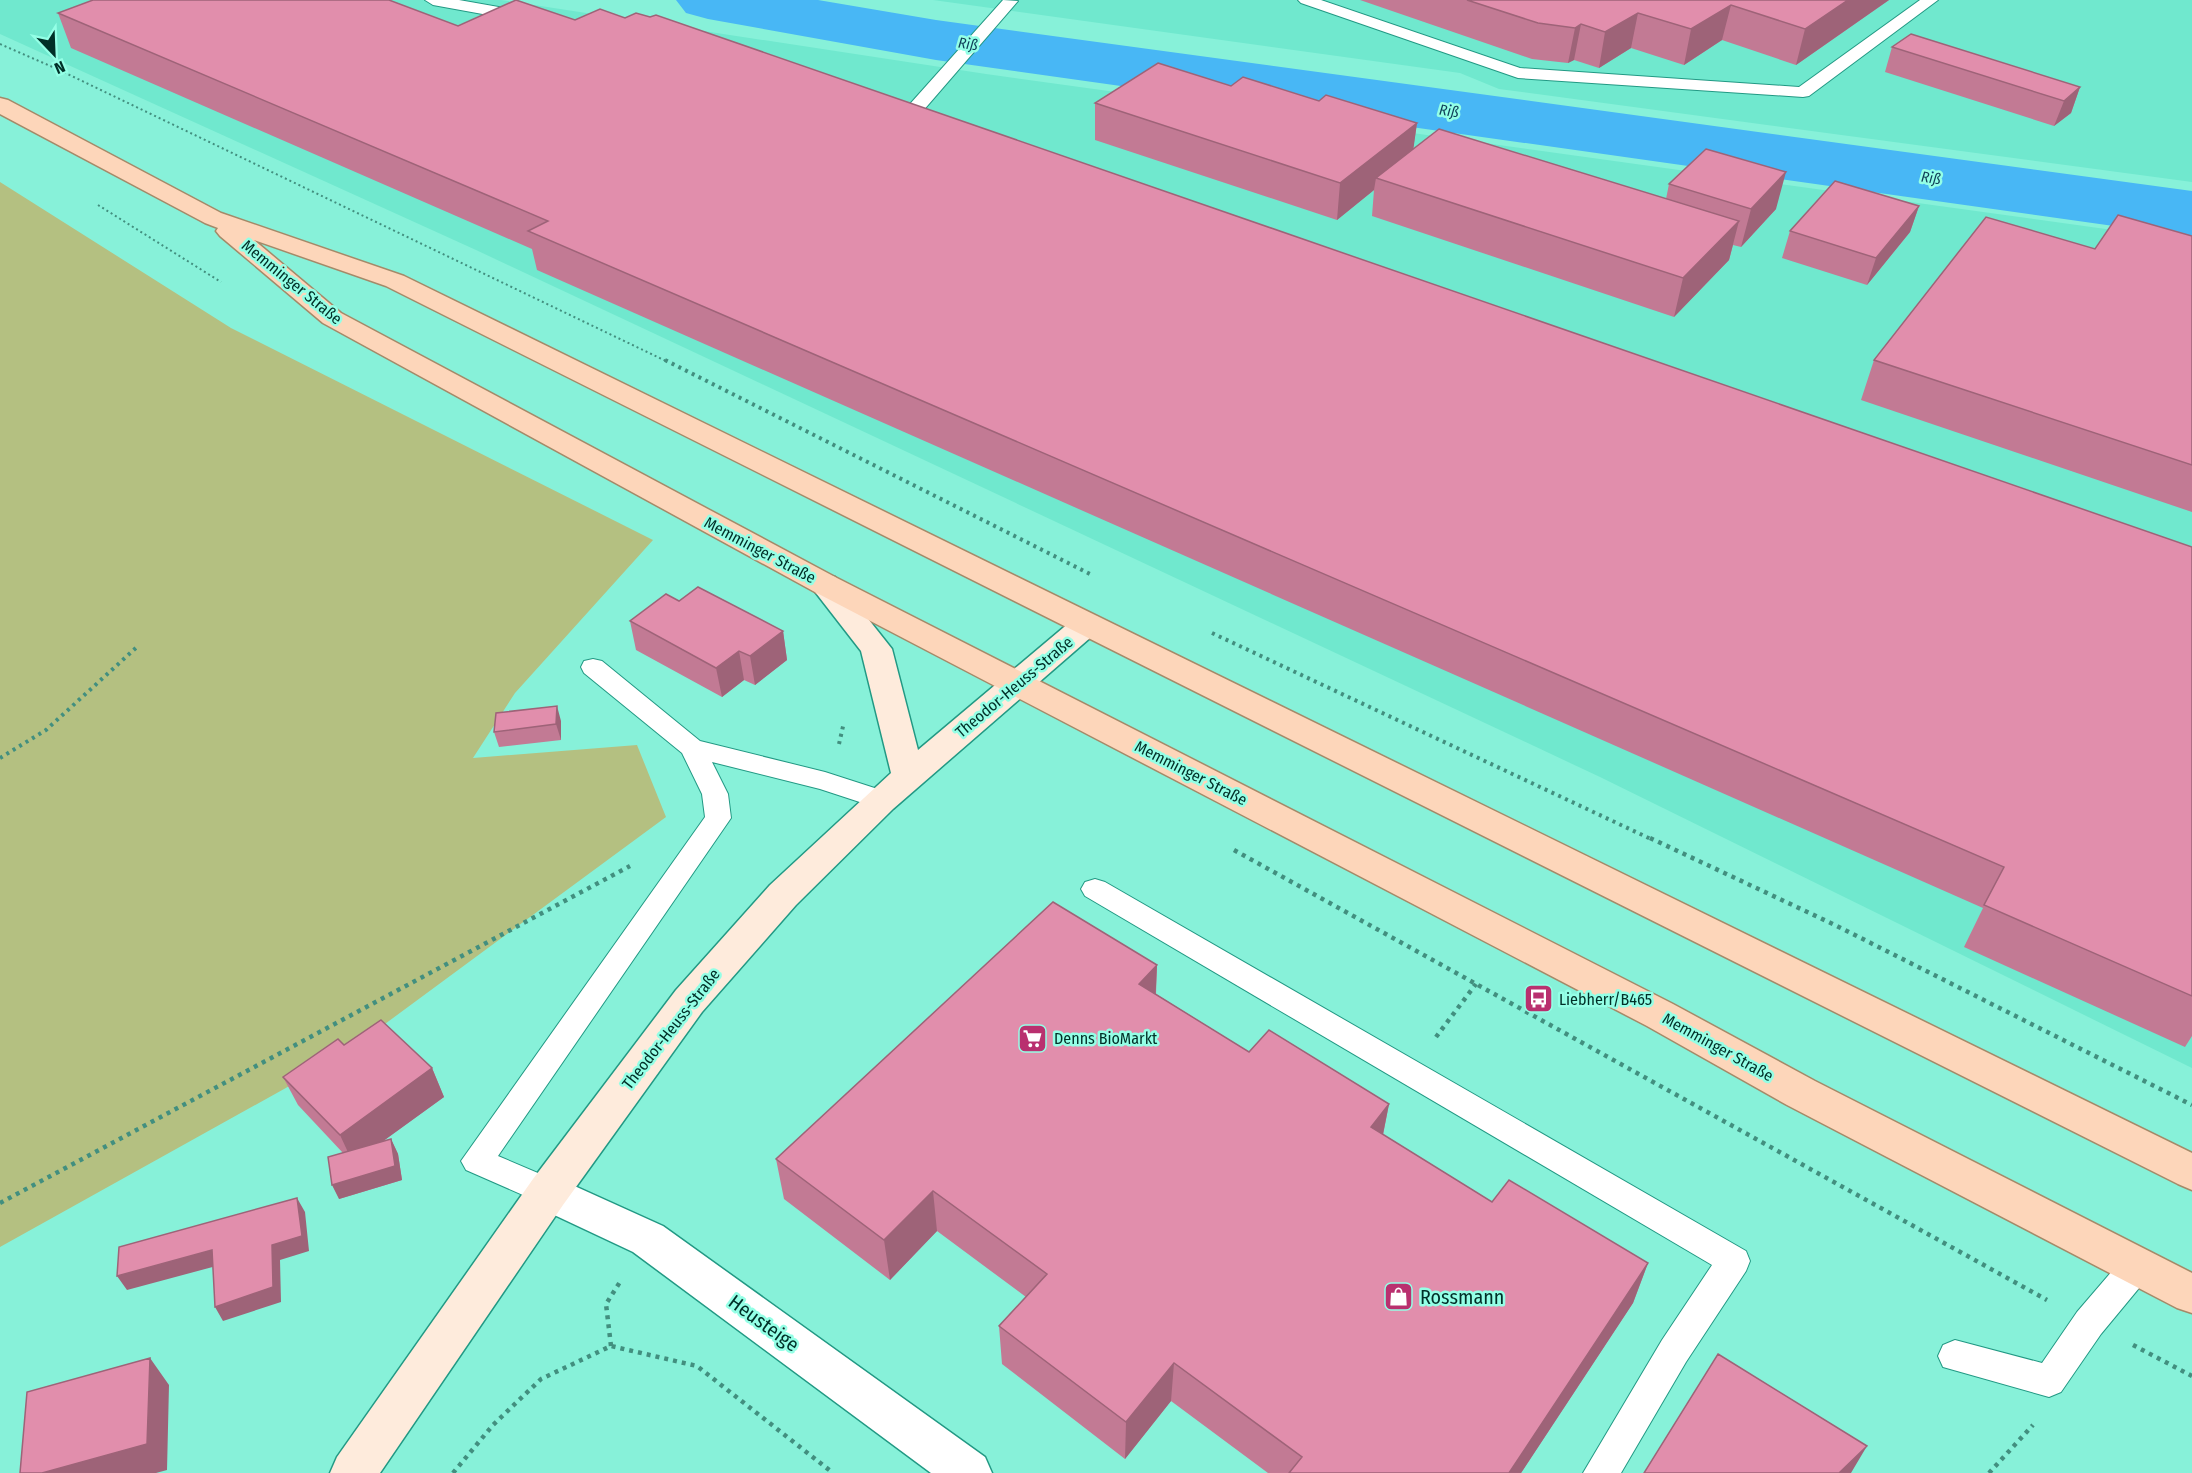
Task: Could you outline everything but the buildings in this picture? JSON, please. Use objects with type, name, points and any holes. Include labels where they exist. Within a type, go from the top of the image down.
[{"type":"main road","name":"Memminger Straße","points":[[0,105],[213,218],[395,281],[2192,1172]]},
{"type":"main road","name":"Memminger Straße","points":[[213,218],[332,318],[824,584],[1660,1015],[1801,1093],[2192,1294]]},
{"type":"street","points":[[824,584],[876,649],[908,775]]},
{"type":"street","name":"Theodor-Heuss-Straße","points":[[354,1473],[548,1192],[689,1001],[783,895],[881,800],[1087,624]]},
{"type":"street","name":"Heusteige","points":[[548,1192],[648,1239],[969,1473]]},
{"type":"lane","points":[[433,0],[547,21]]},
{"type":"lane","points":[[1314,1],[1518,73],[1803,92],[1930,0]]},
{"type":"lane","points":[[916,108],[1010,1]]},
{"type":"lane","points":[[895,100],[939,116]]},
{"type":"lane","points":[[548,1192],[477,1161],[718,818],[715,794],[692,748],[592,667]]},
{"type":"lane","points":[[692,748],[825,782],[881,800]]},
{"type":"lane","points":[[1095,889],[1734,1261],[1674,1351],[1601,1473]]},
{"type":"lane","points":[[1955,1356],[2049,1381],[2089,1323],[2137,1266]]},
{"type":"path","points":[[0,44],[75,77],[696,375],[1101,579]]},
{"type":"path","points":[[91,201],[223,283]]},
{"type":"path","points":[[1209,632],[1835,926],[2192,1105]]},
{"type":"path","points":[[0,758],[46,730],[138,646]]},
{"type":"path","points":[[825,782],[835,763],[845,719]]},
{"type":"path","points":[[1226,845],[2089,1323],[2192,1376]]},
{"type":"path","points":[[0,1203],[634,864]]},
{"type":"path","points":[[1410,1071],[1476,984]]},
{"type":"path","points":[[611,1346],[606,1304],[648,1239]]},
{"type":"path","points":[[453,1473],[493,1425],[541,1379],[611,1346],[697,1366],[833,1473]]},
{"type":"shaded area","points":[[0,0],[501,0],[986,74],[2192,241],[2192,1068],[1600,777],[476,250],[0,34]]},
{"type":"shaded area","points":[[933,0],[2192,0],[2192,182],[1499,89],[1460,73]]},
{"type":"shaded area","points":[[0,182],[231,328],[653,540],[515,693],[473,758],[637,745],[666,817],[336,1060],[0,1247]]},
{"type":"waterway","name":"Riß","points":[[708,0],[936,40],[2192,214]]},
{"type":"place","name":"Liebherr/B465","points":[[1538,999]]},
{"type":"place","name":"Denns BioMarkt","points":[[1033,1038]]},
{"type":"place","name":"Rossmann","points":[[1399,1297]]}]
